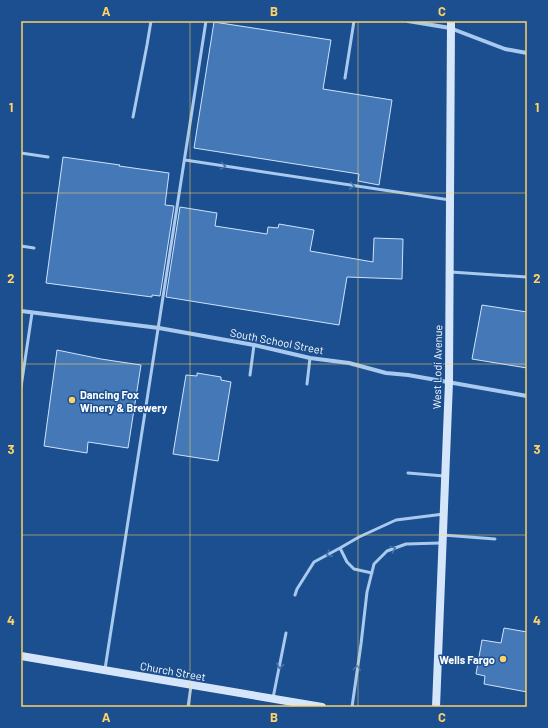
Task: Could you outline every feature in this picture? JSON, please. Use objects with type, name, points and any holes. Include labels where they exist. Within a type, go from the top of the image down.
[{"type":"main road","name":"West Lodi Avenue","points":[[436,707],[449,382],[451,25]]},
{"type":"main road","name":"Church Street","points":[[21,656],[316,707]]},
{"type":"street","points":[[408,21],[451,25],[505,48],[527,53]]},
{"type":"street","name":"South School Street","points":[[21,311],[159,328],[254,345],[310,358],[349,363],[386,373],[408,375],[527,396]]},
{"type":"lane","points":[[133,117],[152,21]]},
{"type":"lane","points":[[105,671],[206,21]]},
{"type":"lane","points":[[345,78],[354,21]]},
{"type":"lane","points":[[21,152],[48,157]]},
{"type":"lane","points":[[184,160],[450,200]]},
{"type":"lane","points":[[21,246],[34,248]]},
{"type":"lane","points":[[449,272],[527,277]]},
{"type":"lane","points":[[21,387],[32,313]]},
{"type":"lane","points":[[250,375],[254,345]]},
{"type":"lane","points":[[307,384],[310,358]]},
{"type":"lane","points":[[408,473],[445,476]]},
{"type":"lane","points":[[296,595],[297,589],[314,562],[359,537],[396,520],[444,514]]},
{"type":"lane","points":[[352,707],[368,592],[374,564],[387,551],[406,544],[443,538],[495,540]]},
{"type":"lane","points":[[340,548],[347,562],[354,569],[372,574]]},
{"type":"lane","points":[[273,699],[286,633]]},
{"type":"lane","points":[[188,707],[191,686]]},
{"type":"building","points":[[214,22],[331,40],[323,89],[392,100],[379,185],[358,181],[359,174],[194,148]]},
{"type":"building","points":[[63,157],[169,173],[165,205],[174,206],[160,296],[152,295],[152,297],[46,283]]},
{"type":"building","points":[[180,207],[217,213],[215,226],[267,234],[268,227],[278,228],[279,224],[314,230],[310,251],[373,262],[374,238],[403,239],[402,279],[347,277],[339,325],[166,297]]},
{"type":"building","points":[[482,305],[527,312],[527,368],[472,359]]},
{"type":"building","points":[[57,350],[141,365],[128,448],[88,442],[87,453],[44,446]]},
{"type":"building","points":[[197,373],[221,377],[221,380],[231,382],[218,461],[173,454],[186,375],[197,376]]},
{"type":"building","name":"Wells Fargo","points":[[504,628],[527,632],[527,692],[484,684],[485,676],[476,674],[482,640],[501,643]]},
{"type":"place","name":"Dancing Fox Winery & Brewery","points":[[72,400]]},
{"type":"place","name":"Wells Fargo","points":[[503,659]]}]
